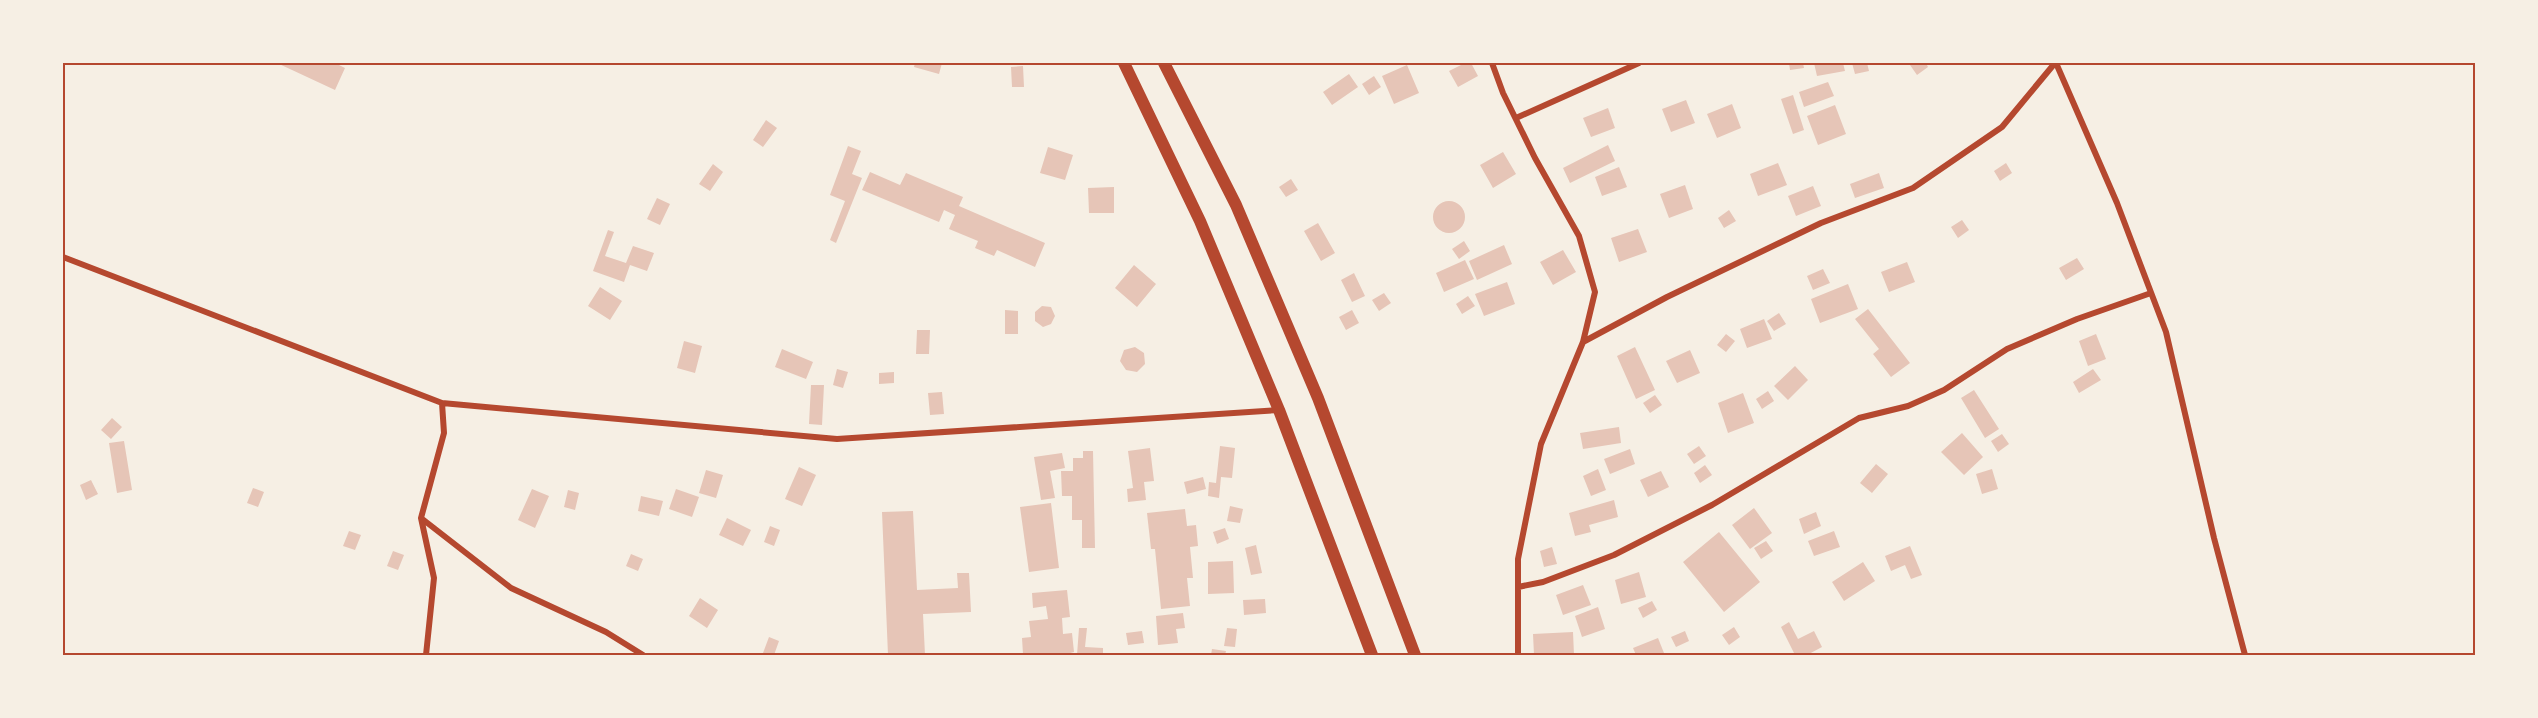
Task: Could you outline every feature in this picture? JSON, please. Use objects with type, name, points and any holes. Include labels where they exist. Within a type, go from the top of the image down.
[{"type":"main road","points":[[1124,63],[1200,221],[1279,410],[1372,655]]},
{"type":"main road","points":[[1164,63],[1236,205],[1318,398],[1415,655]]},
{"type":"street","points":[[1492,63],[1516,118],[1578,236],[1594,292],[1582,342],[1541,444],[1518,558],[1518,655]]},
{"type":"street","points":[[1516,118],[1639,63]]},
{"type":"street","points":[[1582,342],[1667,297],[1821,223],[1913,188],[2002,127],[2056,63],[2117,203],[2166,332],[2214,538],[2245,655]]},
{"type":"street","points":[[63,257],[442,403],[837,439],[1279,410]]},
{"type":"street","points":[[1518,587],[1543,582],[1614,555],[1712,505],[1859,418],[1908,406],[1944,390],[2007,349],[2077,319],[2151,293]]},
{"type":"street","points":[[426,655],[434,578],[421,518],[444,434],[442,403]]},
{"type":"street","points":[[421,518],[511,588],[606,632],[643,655]]},
{"type":"building","points":[[277,63],[335,63],[345,68],[335,90]]},
{"type":"building","points":[[915,63],[942,63],[939,74],[914,67]]},
{"type":"building","points":[[1465,63],[1471,63],[1478,76],[1458,87],[1449,71]]},
{"type":"building","points":[[1789,63],[1803,63],[1804,68],[1790,70]]},
{"type":"building","points":[[1814,63],[1843,63],[1845,71],[1817,76]]},
{"type":"building","points":[[1852,63],[1867,63],[1869,71],[1855,74]]},
{"type":"building","points":[[1926,63],[1928,67],[1917,75],[1910,65]]},
{"type":"building","points":[[1407,65],[1419,93],[1394,104],[1382,76]]},
{"type":"building","points":[[1023,66],[1024,87],[1012,87],[1011,67]]},
{"type":"building","points":[[1349,74],[1358,87],[1332,105],[1323,92]]},
{"type":"building","points":[[1374,76],[1381,87],[1369,95],[1362,84]]},
{"type":"building","points":[[1828,82],[1834,96],[1804,107],[1799,92]]},
{"type":"building","points":[[1793,95],[1804,130],[1793,134],[1781,99]]},
{"type":"building","points":[[1686,100],[1695,123],[1671,132],[1662,109]]},
{"type":"building","points":[[1732,104],[1741,128],[1717,138],[1707,114]]},
{"type":"building","points":[[1835,105],[1846,134],[1818,145],[1807,116]]},
{"type":"building","points":[[1608,108],[1615,128],[1591,137],[1583,118]]},
{"type":"building","points":[[766,120],[777,128],[763,147],[753,140]]},
{"type":"building","points":[[1608,145],[1615,161],[1570,183],[1563,168]]},
{"type":"building","points":[[848,146],[861,151],[852,174],[862,178],[836,243],[830,240],[845,201],[830,195]]},
{"type":"building","points":[[1048,147],[1073,155],[1065,180],[1040,173]]},
{"type":"building","points":[[1503,152],[1516,174],[1493,188],[1480,165]]},
{"type":"building","points":[[1778,163],[1787,185],[1758,196],[1750,174]]},
{"type":"building","points":[[2006,163],[2012,173],[2000,181],[1994,171]]},
{"type":"building","points":[[713,164],[723,172],[710,191],[699,184]]},
{"type":"building","points":[[1619,167],[1627,187],[1602,196],[1595,177]]},
{"type":"building","points":[[870,172],[900,185],[906,173],[963,197],[959,206],[1045,243],[1035,267],[997,250],[994,256],[975,248],[978,241],[949,229],[955,215],[944,210],[939,222],[862,190]]},
{"type":"building","points":[[1879,173],[1884,188],[1855,198],[1850,184]]},
{"type":"building","points":[[1291,179],[1298,190],[1286,197],[1279,187]]},
{"type":"building","points":[[1685,185],[1693,209],[1669,218],[1660,194]]},
{"type":"building","points":[[1813,186],[1821,206],[1796,216],[1788,196]]},
{"type":"building","points":[[1114,187],[1114,213],[1089,213],[1088,188]]},
{"type":"building","points":[[657,198],[670,204],[660,225],[647,219]]},
{"type":"building","points":[[1449,201],[1460,206],[1465,217],[1460,228],[1449,233],[1438,228],[1433,217],[1438,206]]},
{"type":"building","points":[[1729,210],[1736,221],[1724,228],[1718,218]]},
{"type":"building","points":[[1962,220],[1969,230],[1958,238],[1951,227]]},
{"type":"building","points":[[1318,223],[1335,253],[1321,261],[1304,231]]},
{"type":"building","points":[[1638,229],[1647,252],[1619,262],[1611,238]]},
{"type":"building","points":[[608,230],[614,232],[605,256],[626,263],[633,246],[654,253],[647,271],[630,265],[624,282],[593,271]]},
{"type":"building","points":[[1464,241],[1470,251],[1459,259],[1452,249]]},
{"type":"building","points":[[1504,245],[1512,264],[1477,280],[1469,261]]},
{"type":"building","points":[[1563,250],[1576,272],[1553,285],[1540,262]]},
{"type":"building","points":[[2077,258],[2084,269],[2066,280],[2059,268]]},
{"type":"building","points":[[1465,260],[1474,279],[1444,292],[1436,273]]},
{"type":"building","points":[[1907,262],[1915,282],[1889,292],[1881,272]]},
{"type":"building","points":[[1134,265],[1156,284],[1137,307],[1115,288]]},
{"type":"building","points":[[1823,269],[1830,283],[1813,290],[1807,276]]},
{"type":"building","points":[[1354,273],[1365,296],[1352,302],[1341,280]]},
{"type":"building","points":[[1507,282],[1515,304],[1484,316],[1475,294]]},
{"type":"building","points":[[1848,284],[1858,309],[1820,323],[1811,299]]},
{"type":"building","points":[[600,287],[622,301],[610,320],[588,306]]},
{"type":"building","points":[[1384,293],[1391,303],[1379,311],[1372,300]]},
{"type":"building","points":[[1468,296],[1475,306],[1462,314],[1456,304]]},
{"type":"building","points":[[1042,306],[1051,307],[1055,316],[1051,324],[1043,327],[1035,321],[1035,312]]},
{"type":"building","points":[[1868,309],[1910,363],[1891,377],[1873,354],[1879,349],[1855,319]]},
{"type":"building","points":[[1005,310],[1018,311],[1018,334],[1005,334]]},
{"type":"building","points":[[1352,310],[1359,323],[1346,330],[1339,317]]},
{"type":"building","points":[[1779,313],[1786,324],[1774,331],[1767,321]]},
{"type":"building","points":[[1764,319],[1772,339],[1747,348],[1740,329]]},
{"type":"building","points":[[917,330],[930,330],[929,354],[916,354]]},
{"type":"building","points":[[1726,334],[1735,341],[1726,352],[1717,345]]},
{"type":"building","points":[[2096,334],[2106,359],[2088,366],[2079,341]]},
{"type":"building","points":[[684,341],[702,346],[695,373],[677,368]]},
{"type":"building","points":[[1135,347],[1144,353],[1145,364],[1137,372],[1126,370],[1120,361],[1124,350]]},
{"type":"building","points":[[1635,347],[1655,390],[1636,399],[1617,356]]},
{"type":"building","points":[[782,349],[813,362],[806,379],[775,367]]},
{"type":"building","points":[[1690,350],[1700,373],[1677,383],[1666,361]]},
{"type":"building","points":[[1795,366],[1808,380],[1788,400],[1774,386]]},
{"type":"building","points":[[837,369],[848,372],[843,388],[833,385]]},
{"type":"building","points":[[2093,369],[2101,380],[2079,393],[2073,382]]},
{"type":"building","points":[[894,372],[894,383],[879,384],[879,373]]},
{"type":"building","points":[[811,385],[824,385],[822,425],[809,424]]},
{"type":"building","points":[[1974,390],[1999,429],[1985,438],[1961,398]]},
{"type":"building","points":[[1768,391],[1774,401],[1762,409],[1756,399]]},
{"type":"building","points":[[942,392],[944,414],[930,415],[928,393]]},
{"type":"building","points":[[1743,393],[1754,423],[1728,433],[1718,403]]},
{"type":"building","points":[[1655,395],[1662,405],[1650,413],[1643,403]]},
{"type":"building","points":[[112,418],[122,427],[111,439],[101,430]]},
{"type":"building","points":[[1619,427],[1621,443],[1583,449],[1580,433]]},
{"type":"building","points":[[1962,433],[1983,457],[1964,475],[1941,452]]},
{"type":"building","points":[[2002,434],[2009,444],[1998,452],[1991,441]]},
{"type":"building","points":[[124,441],[132,490],[117,493],[109,443]]},
{"type":"building","points":[[1220,446],[1235,448],[1232,478],[1221,477],[1219,498],[1208,496],[1209,482],[1216,483]]},
{"type":"building","points":[[1699,446],[1706,456],[1694,464],[1687,454]]},
{"type":"building","points":[[1150,448],[1154,481],[1144,482],[1146,500],[1128,502],[1127,489],[1133,488],[1128,451]]},
{"type":"building","points":[[1630,449],[1635,464],[1610,474],[1604,459]]},
{"type":"building","points":[[1083,451],[1093,451],[1095,548],[1082,548],[1082,520],[1072,520],[1072,496],[1062,496],[1061,471],[1073,471],[1073,458],[1083,458]]},
{"type":"building","points":[[1062,453],[1065,468],[1050,471],[1055,498],[1041,500],[1034,457]]},
{"type":"building","points":[[1876,464],[1888,474],[1872,493],[1860,483]]},
{"type":"building","points":[[1705,465],[1712,475],[1700,483],[1694,473]]},
{"type":"building","points":[[799,467],[816,475],[802,506],[785,499]]},
{"type":"building","points":[[1598,469],[1606,490],[1591,496],[1583,476]]},
{"type":"building","points":[[1992,469],[1998,489],[1982,494],[1976,474]]},
{"type":"building","points":[[706,470],[723,475],[716,498],[699,493]]},
{"type":"building","points":[[1661,471],[1669,487],[1648,497],[1640,480]]},
{"type":"building","points":[[1203,477],[1206,489],[1187,494],[1184,482]]},
{"type":"building","points":[[91,480],[98,494],[86,500],[80,485]]},
{"type":"building","points":[[253,488],[264,492],[258,507],[247,503]]},
{"type":"building","points":[[532,489],[549,496],[535,528],[518,520]]},
{"type":"building","points":[[676,489],[699,497],[692,517],[669,509]]},
{"type":"building","points":[[568,490],[579,493],[575,510],[564,507]]},
{"type":"building","points":[[641,496],[663,501],[659,516],[638,511]]},
{"type":"building","points":[[1614,500],[1618,517],[1589,525],[1591,532],[1575,536],[1569,513]]},
{"type":"building","points":[[1051,503],[1059,568],[1029,572],[1020,507]]},
{"type":"building","points":[[1230,506],[1243,509],[1240,523],[1227,521]]},
{"type":"building","points":[[1754,508],[1772,533],[1750,549],[1732,525]]},
{"type":"building","points":[[1185,509],[1187,526],[1196,525],[1198,546],[1190,547],[1193,578],[1187,578],[1190,606],[1161,609],[1155,549],[1151,549],[1147,513]]},
{"type":"building","points":[[913,511],[917,590],[958,588],[957,573],[969,573],[971,612],[923,614],[925,655],[888,655],[882,512]]},
{"type":"building","points":[[1816,512],[1821,526],[1804,534],[1799,519]]},
{"type":"building","points":[[727,518],[751,530],[743,546],[719,535]]},
{"type":"building","points":[[770,526],[780,530],[774,546],[764,542]]},
{"type":"building","points":[[1225,528],[1229,539],[1217,544],[1213,532]]},
{"type":"building","points":[[349,531],[361,535],[355,550],[343,546]]},
{"type":"building","points":[[1834,531],[1840,547],[1814,556],[1808,541]]},
{"type":"building","points":[[1719,532],[1760,582],[1724,612],[1683,562]]},
{"type":"building","points":[[1766,541],[1773,551],[1761,559],[1754,548]]},
{"type":"building","points":[[1256,545],[1262,573],[1251,575],[1245,548]]},
{"type":"building","points":[[1910,546],[1922,575],[1911,579],[1905,565],[1891,571],[1885,556]]},
{"type":"building","points":[[1552,547],[1557,564],[1544,567],[1540,551]]},
{"type":"building","points":[[393,551],[404,555],[398,570],[387,566]]},
{"type":"building","points":[[631,554],[643,559],[638,571],[626,566]]},
{"type":"building","points":[[1233,561],[1234,593],[1208,594],[1208,562]]},
{"type":"building","points":[[1863,562],[1875,581],[1844,601],[1832,582]]},
{"type":"building","points":[[1639,572],[1646,597],[1621,604],[1615,580]]},
{"type":"building","points":[[1583,585],[1591,605],[1563,615],[1556,595]]},
{"type":"building","points":[[1067,590],[1070,617],[1062,618],[1063,634],[1072,633],[1074,652],[1063,655],[1023,654],[1022,638],[1031,637],[1029,621],[1048,619],[1046,606],[1033,608],[1032,593]]},
{"type":"building","points":[[700,598],[718,610],[707,628],[689,616]]},
{"type":"building","points":[[1265,599],[1266,613],[1244,615],[1243,600]]},
{"type":"building","points":[[1652,601],[1657,610],[1643,618],[1638,608]]},
{"type":"building","points":[[1598,607],[1605,629],[1582,637],[1575,616]]},
{"type":"building","points":[[1183,613],[1185,628],[1176,629],[1178,643],[1158,645],[1156,616]]},
{"type":"building","points":[[1789,622],[1798,639],[1814,631],[1822,647],[1807,655],[1795,655],[1781,627]]},
{"type":"building","points":[[1734,627],[1740,637],[1729,645],[1722,635]]},
{"type":"building","points":[[1079,628],[1087,628],[1085,647],[1103,648],[1103,655],[1077,655]]},
{"type":"building","points":[[1227,628],[1237,629],[1235,647],[1224,646]]},
{"type":"building","points":[[1142,631],[1144,643],[1128,645],[1126,633]]},
{"type":"building","points":[[1685,631],[1689,641],[1676,647],[1671,637]]},
{"type":"building","points":[[1573,632],[1574,655],[1534,655],[1533,634]]},
{"type":"building","points":[[769,637],[779,641],[774,655],[763,653]]},
{"type":"building","points":[[1658,638],[1664,653],[1636,655],[1633,648]]},
{"type":"building","points":[[1212,649],[1226,651],[1225,655],[1211,655]]}]
